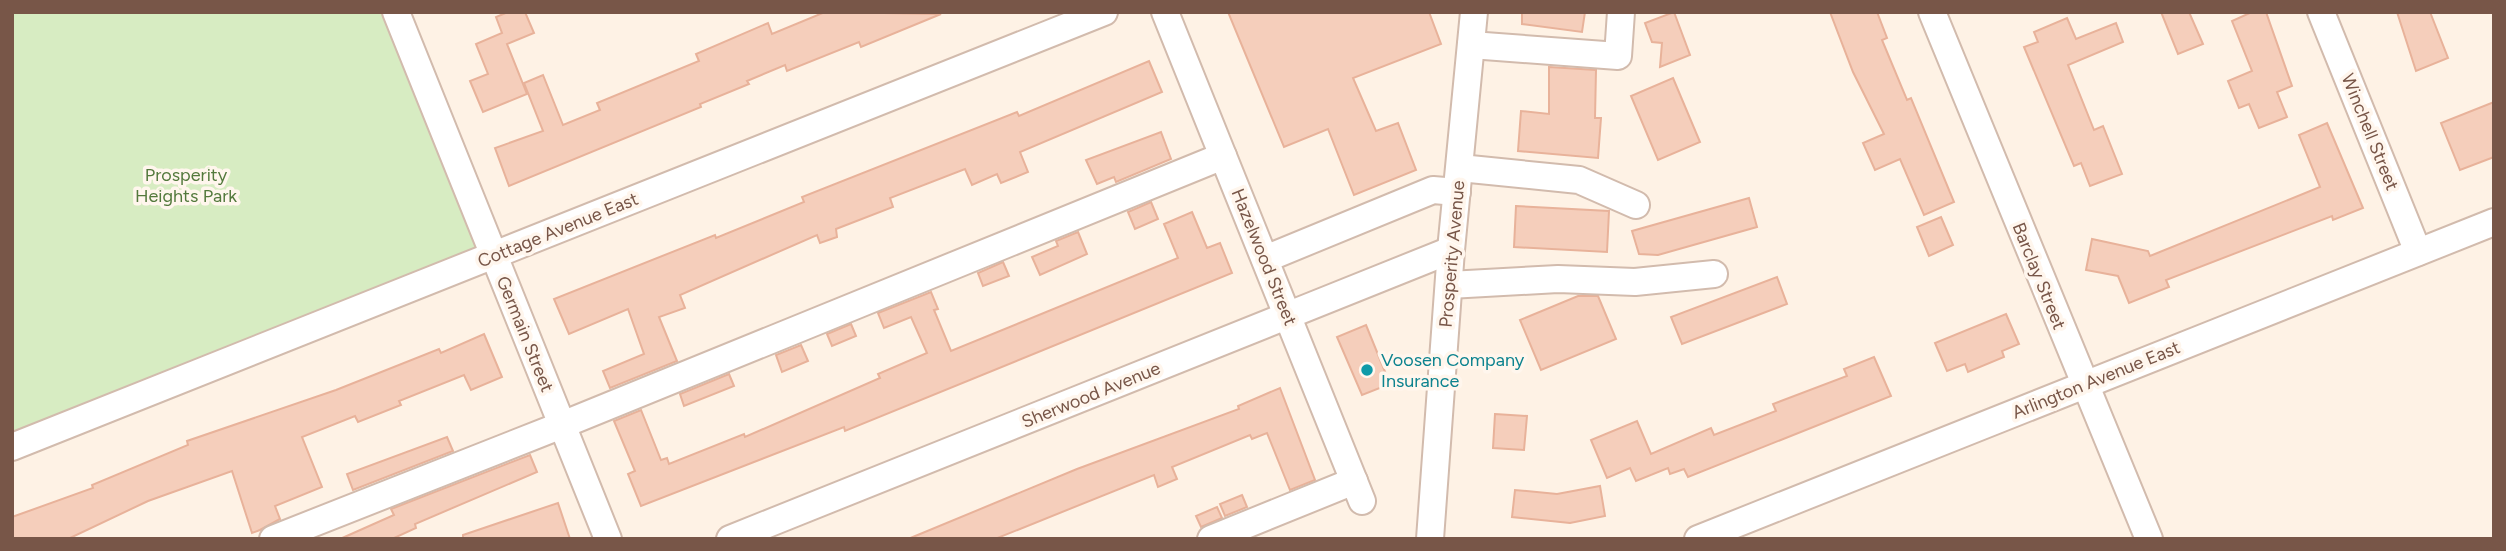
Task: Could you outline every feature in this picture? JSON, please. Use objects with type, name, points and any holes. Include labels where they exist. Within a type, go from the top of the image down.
[{"type":"street","name":"Germain Street","points":[[396,12],[608,539]]},
{"type":"street","name":"Cottage Avenue East","points":[[12,447],[1104,12]]},
{"type":"street","name":"Hazelwood Street","points":[[1165,12],[1358,491],[1211,539]]},
{"type":"street","name":"Prosperity Avenue","points":[[1430,539],[1451,250],[1474,12]]},
{"type":"street","points":[[1471,45],[1618,57],[1621,12]]},
{"type":"street","name":"Barclay Street","points":[[1932,12],[2148,539]]},
{"type":"street","name":"Winchell Street","points":[[2321,12],[2418,252]]},
{"type":"street","points":[[273,539],[562,425],[1223,156]]},
{"type":"street","points":[[1265,259],[1458,180],[1579,180],[1636,205]]},
{"type":"street","name":"Arlington Avenue East","points":[[1698,539],[2494,222]]},
{"type":"street","name":"Sherwood Avenue","points":[[730,539],[1451,250]]},
{"type":"street","points":[[1449,285],[1558,279],[1635,282],[1714,274]]},
{"type":"green space","name":"Prosperity Heights Park","points":[[12,12],[396,12],[494,255],[12,436]]},
{"type":"building","points":[[508,12],[525,12],[534,33],[507,44],[527,94],[483,112],[470,81],[488,74],[476,44],[502,33],[496,17]]},
{"type":"building","points":[[825,12],[941,14],[861,47],[859,42],[787,71],[785,65],[747,81],[749,84],[700,104],[701,107],[509,186],[495,148],[543,131],[524,83],[543,75],[563,125],[600,110],[597,103],[699,61],[696,54],[768,23],[772,34]]},
{"type":"building","points":[[1228,12],[1429,12],[1441,44],[1353,78],[1376,131],[1398,123],[1416,170],[1354,195],[1328,129],[1284,147]]},
{"type":"building","points":[[1522,12],[1585,12],[1582,32],[1522,24]]},
{"type":"building","points":[[1674,12],[1690,55],[1660,67],[1662,43],[1652,42],[1645,23]]},
{"type":"building","points":[[1830,12],[1877,12],[1887,38],[1882,40],[1907,100],[1911,98],[1954,202],[1924,215],[1900,159],[1875,170],[1863,143],[1884,134],[1853,72]]},
{"type":"building","points":[[2161,12],[2189,12],[2203,44],[2178,54]]},
{"type":"building","points":[[2252,12],[2266,12],[2292,86],[2277,92],[2287,117],[2259,128],[2249,104],[2239,108],[2228,81],[2252,71],[2232,21]]},
{"type":"building","points":[[2397,12],[2430,12],[2448,58],[2416,71]]},
{"type":"building","points":[[2067,18],[2076,39],[2116,23],[2123,42],[2068,65],[2094,130],[2103,126],[2122,174],[2090,186],[2081,163],[2074,166],[2024,47],[2038,42],[2034,32]]},
{"type":"building","points":[[1149,61],[1162,92],[1020,152],[1028,172],[1001,183],[997,174],[972,185],[965,169],[890,198],[893,207],[836,229],[837,237],[820,243],[817,235],[680,295],[685,308],[659,317],[677,361],[610,388],[603,371],[644,354],[628,309],[569,334],[554,299],[715,235],[716,238],[804,202],[802,197],[1017,112],[1019,116]]},
{"type":"building","points":[[1549,67],[1596,70],[1595,118],[1601,118],[1598,158],[1518,151],[1521,111],[1549,114]]},
{"type":"building","points":[[1673,78],[1700,142],[1658,160],[1631,96]]},
{"type":"building","points":[[2494,102],[2494,157],[2460,170],[2441,123]]},
{"type":"building","points":[[2327,123],[2363,208],[2333,220],[2332,216],[2166,280],[2169,287],[2129,303],[2118,276],[2086,270],[2092,239],[2148,251],[2150,256],[2320,187],[2299,135]]},
{"type":"building","points":[[1161,132],[1171,159],[1116,182],[1114,177],[1097,184],[1086,160]]},
{"type":"building","points":[[1749,198],[1757,227],[1658,255],[1639,254],[1632,231]]},
{"type":"building","points":[[1151,202],[1158,219],[1135,229],[1128,212]]},
{"type":"building","points":[[1516,206],[1609,211],[1607,252],[1514,247]]},
{"type":"building","points":[[1192,212],[1207,248],[1220,243],[1232,273],[845,431],[844,427],[641,506],[628,474],[635,471],[614,421],[641,410],[661,460],[667,458],[669,464],[744,434],[745,437],[880,378],[878,374],[927,353],[911,317],[884,328],[878,313],[931,292],[938,309],[934,310],[951,351],[1178,258],[1164,224]]},
{"type":"building","points":[[1941,217],[1953,245],[1929,256],[1917,227]]},
{"type":"building","points":[[1078,232],[1087,254],[1040,275],[1032,257],[1058,246],[1056,241]]},
{"type":"building","points":[[1003,262],[1009,276],[983,286],[978,273]]},
{"type":"building","points":[[1777,277],[1787,304],[1682,344],[1671,317]]},
{"type":"building","points":[[1578,296],[1598,296],[1616,339],[1541,370],[1520,320]]},
{"type":"building","points":[[2006,314],[2019,344],[2002,351],[2004,357],[1968,372],[1965,364],[1947,371],[1935,343]]},
{"type":"building","points":[[851,324],[856,336],[832,346],[827,334]]},
{"type":"building","name":"Voosen Company Insurance","points":[[1366,325],[1390,384],[1362,395],[1337,337]]},
{"type":"building","points":[[484,334],[502,377],[471,390],[464,375],[399,401],[401,405],[358,422],[355,416],[302,437],[322,487],[275,506],[280,519],[260,530],[252,533],[232,471],[148,501],[68,539],[12,539],[12,517],[93,488],[92,485],[188,445],[187,441],[336,390],[439,349],[441,353]]},
{"type":"building","points":[[801,345],[808,361],[782,372],[776,355]]},
{"type":"building","points":[[1874,357],[1891,396],[1688,477],[1684,469],[1670,474],[1668,468],[1636,481],[1630,468],[1607,478],[1591,440],[1637,421],[1651,454],[1711,428],[1714,435],[1776,411],[1773,404],[1847,376],[1844,369]]},
{"type":"building","points":[[729,374],[734,386],[684,406],[680,394]]},
{"type":"building","points":[[1280,388],[1315,480],[1290,490],[1267,433],[1252,439],[1250,435],[1172,467],[1177,479],[1158,487],[1154,475],[995,539],[908,539],[1077,469],[1239,409],[1238,406]]},
{"type":"building","points":[[1495,414],[1527,416],[1524,450],[1493,448]]},
{"type":"building","points":[[447,437],[453,451],[353,490],[347,474]]},
{"type":"building","points":[[530,455],[537,472],[415,524],[416,528],[392,539],[340,539],[394,515],[391,509]]},
{"type":"building","points":[[1600,486],[1605,516],[1570,523],[1512,517],[1515,490],[1557,494]]},
{"type":"building","points":[[1242,495],[1247,507],[1225,516],[1220,504]]},
{"type":"building","points":[[558,503],[570,539],[463,539],[463,535]]},
{"type":"building","points":[[1217,507],[1222,518],[1201,527],[1196,516]]},
{"type":"place","name":"Voosen Company Insurance","points":[[1367,370]]}]
